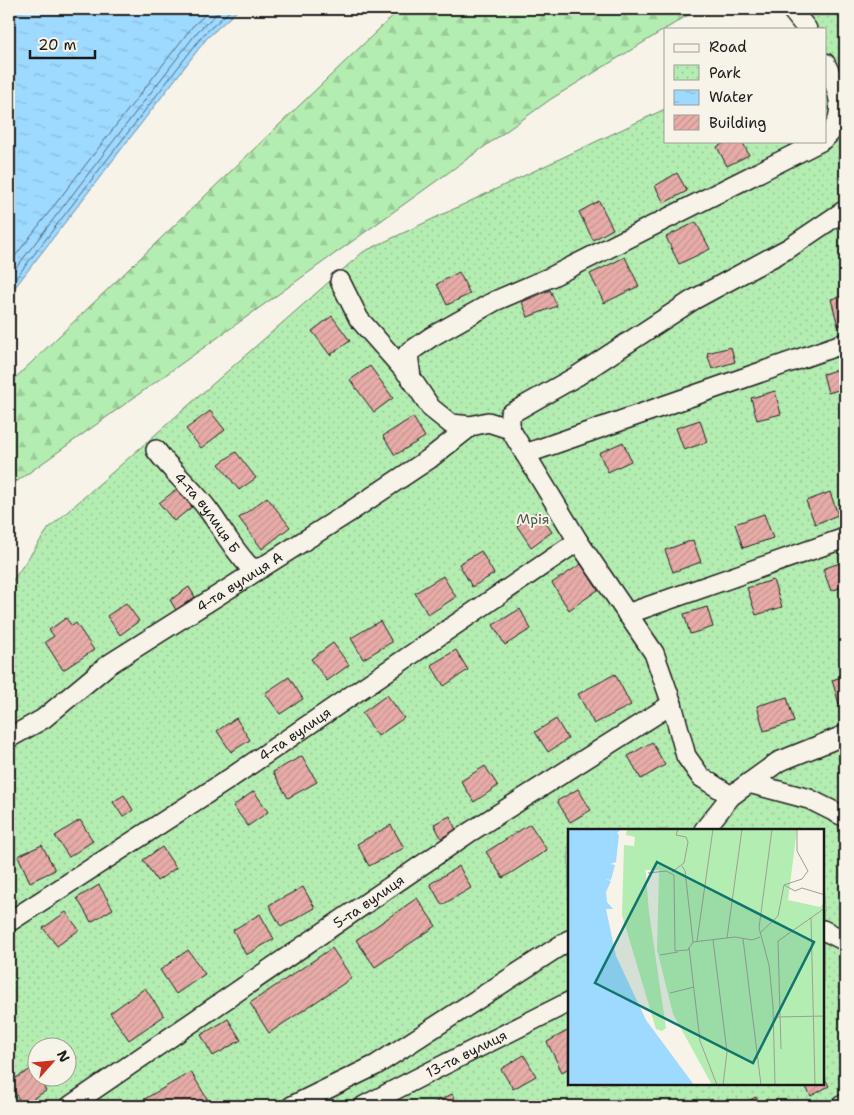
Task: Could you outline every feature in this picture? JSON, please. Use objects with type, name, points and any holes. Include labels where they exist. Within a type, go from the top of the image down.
[{"type":"street","points":[[791,9],[807,28]]},
{"type":"street","points":[[826,66],[840,99],[843,116],[826,137]]},
{"type":"street","points":[[411,378],[408,353],[431,337],[495,301],[551,276],[819,142]]},
{"type":"street","points":[[731,796],[702,777],[686,756],[672,704],[654,653],[578,541],[525,454],[510,429],[510,414],[577,376],[693,300],[789,248],[845,210]]},
{"type":"street","points":[[340,281],[359,319],[411,378],[431,408],[451,424],[471,426],[488,422],[510,429]]},
{"type":"street","points":[[525,454],[845,343]]},
{"type":"street","name":"4-та вулиця А","points":[[9,738],[43,720],[108,665],[429,459],[471,426]]},
{"type":"street","name":"4-та вулиця Б","points":[[156,450],[171,470],[208,510],[241,558],[250,568],[261,568]]},
{"type":"street","points":[[627,614],[845,538]]},
{"type":"street","name":"4-та вулиця","points":[[9,922],[228,779],[578,541]]},
{"type":"street","name":"5-та вулиця","points":[[70,1106],[470,832],[672,704]]},
{"type":"street","points":[[705,829],[731,796],[778,762],[845,735]]},
{"type":"street","points":[[749,783],[809,799],[845,817]]},
{"type":"street","points":[[824,930],[845,941]]},
{"type":"street","points":[[292,1106],[320,1100],[568,941]]},
{"type":"street","name":"13-та вулиця","points":[[364,1106],[455,1058],[568,1003]]},
{"type":"street","points":[[841,1106],[845,1104]]},
{"type":"green space","points":[[400,9],[698,9],[664,28],[664,30],[551,99],[9,487],[9,384]]},
{"type":"green space","name":"Мрія","points":[[805,9],[845,9],[845,1106],[9,1106],[9,586],[49,528],[363,252],[664,109],[664,142],[826,142],[826,28],[815,28]]},
{"type":"water","points":[[9,9],[239,9],[207,38],[9,295]]},
{"type":"building","points":[[726,142],[742,142],[749,155],[727,166],[717,147]]},
{"type":"building","points":[[677,173],[687,191],[664,203],[655,186]]},
{"type":"building","points":[[599,201],[613,229],[593,240],[579,212]]},
{"type":"building","points":[[696,222],[710,249],[679,264],[666,237]]},
{"type":"building","points":[[625,257],[639,286],[604,303],[590,274]]},
{"type":"building","points":[[459,272],[470,294],[447,305],[437,284]]},
{"type":"building","points":[[550,290],[557,306],[528,317],[522,302]]},
{"type":"building","points":[[845,295],[845,323],[838,326],[831,299]]},
{"type":"building","points":[[332,316],[350,341],[330,355],[312,331]]},
{"type":"building","points":[[731,347],[735,362],[712,369],[707,353]]},
{"type":"building","points":[[370,366],[393,398],[374,412],[350,380]]},
{"type":"building","points":[[845,367],[845,388],[828,393],[823,374]]},
{"type":"building","points":[[775,391],[781,414],[757,420],[751,398]]},
{"type":"building","points":[[210,411],[225,430],[201,448],[186,429]]},
{"type":"building","points":[[413,417],[425,437],[395,455],[383,436]]},
{"type":"building","points":[[700,420],[707,442],[684,450],[676,428]]},
{"type":"building","points":[[623,442],[631,461],[608,472],[599,453]]},
{"type":"building","points":[[236,452],[256,478],[239,490],[219,464]]},
{"type":"building","points":[[177,489],[192,507],[174,521],[159,503]]},
{"type":"building","points":[[830,492],[838,515],[815,524],[806,501]]},
{"type":"building","points":[[267,497],[290,527],[262,549],[239,518]]},
{"type":"building","points":[[538,511],[552,532],[531,547],[517,526]]},
{"type":"building","points":[[764,514],[773,538],[743,548],[735,524]]},
{"type":"building","points":[[693,540],[701,562],[673,572],[665,550]]},
{"type":"building","points":[[481,551],[494,574],[472,587],[459,564]]},
{"type":"building","points":[[845,561],[845,586],[831,591],[823,569]]},
{"type":"building","points":[[581,564],[598,590],[569,610],[552,583]]},
{"type":"building","points":[[443,576],[456,597],[428,615],[415,593]]},
{"type":"building","points":[[773,580],[782,607],[756,615],[747,588]]},
{"type":"building","points":[[189,587],[195,597],[176,610],[170,600]]},
{"type":"building","points":[[126,603],[139,621],[120,635],[107,616]]},
{"type":"building","points":[[707,607],[713,627],[690,634],[684,614]]},
{"type":"building","points":[[520,609],[531,629],[505,645],[493,625]]},
{"type":"building","points":[[66,618],[72,626],[76,623],[94,650],[63,670],[45,642],[54,636],[49,630]]},
{"type":"building","points":[[380,621],[392,642],[363,659],[351,638]]},
{"type":"building","points":[[333,643],[349,665],[327,681],[311,659]]},
{"type":"building","points":[[456,650],[468,670],[444,686],[431,665]]},
{"type":"building","points":[[615,674],[631,705],[594,724],[578,694]]},
{"type":"building","points":[[845,676],[845,703],[839,704],[832,680]]},
{"type":"building","points":[[289,677],[303,699],[280,714],[265,693]]},
{"type":"building","points":[[387,695],[404,718],[378,736],[362,713]]},
{"type":"building","points":[[787,697],[794,722],[764,731],[757,706]]},
{"type":"building","points":[[236,718],[250,740],[231,752],[217,731]]},
{"type":"building","points":[[556,719],[568,739],[548,752],[535,732]]},
{"type":"building","points":[[652,742],[665,765],[641,779],[628,756]]},
{"type":"building","points":[[302,756],[317,782],[288,798],[273,772]]},
{"type":"building","points":[[485,766],[498,786],[474,802],[461,781]]},
{"type":"building","points":[[578,789],[591,810],[570,822],[557,801]]},
{"type":"building","points":[[254,791],[268,812],[248,826],[233,806]]},
{"type":"building","points":[[124,795],[133,810],[123,817],[113,802]]},
{"type":"building","points":[[450,816],[456,830],[441,838],[434,824]]},
{"type":"building","points":[[80,820],[93,841],[69,857],[55,836]]},
{"type":"building","points":[[530,824],[547,850],[503,878],[486,852]]},
{"type":"building","points":[[391,825],[404,848],[369,866],[357,844]]},
{"type":"building","points":[[42,845],[55,870],[30,882],[18,856]]},
{"type":"building","points":[[162,847],[176,868],[157,881],[143,860]]},
{"type":"building","points":[[459,866],[471,888],[442,905],[430,884]]},
{"type":"building","points":[[99,885],[113,909],[91,922],[77,898]]},
{"type":"building","points":[[303,887],[315,908],[281,927],[269,905]]},
{"type":"building","points":[[417,898],[436,926],[375,967],[356,940]]},
{"type":"building","points":[[66,912],[79,930],[57,946],[43,928]]},
{"type":"building","points":[[260,914],[274,939],[246,955],[233,930]]},
{"type":"building","points":[[332,948],[352,978],[269,1033],[250,1003]]},
{"type":"building","points":[[188,950],[205,974],[176,994],[160,970]]},
{"type":"building","points":[[145,988],[164,1016],[129,1040],[110,1013]]},
{"type":"building","points":[[228,1019],[241,1040],[213,1056],[201,1035]]},
{"type":"building","points":[[568,1031],[568,1069],[562,1072],[547,1042]]},
{"type":"building","points":[[524,1055],[536,1076],[513,1089],[501,1069]]},
{"type":"building","points":[[28,1071],[28,1088],[44,1088],[46,1091],[22,1105],[9,1082]]},
{"type":"building","points":[[191,1072],[209,1102],[202,1106],[137,1106],[136,1104]]},
{"type":"building","points":[[824,1077],[829,1086],[811,1096],[805,1085],[824,1085]]},
{"type":"building","points":[[452,1094],[459,1106],[428,1106]]},
{"type":"building","points":[[756,1097],[761,1106],[738,1106]]}]
